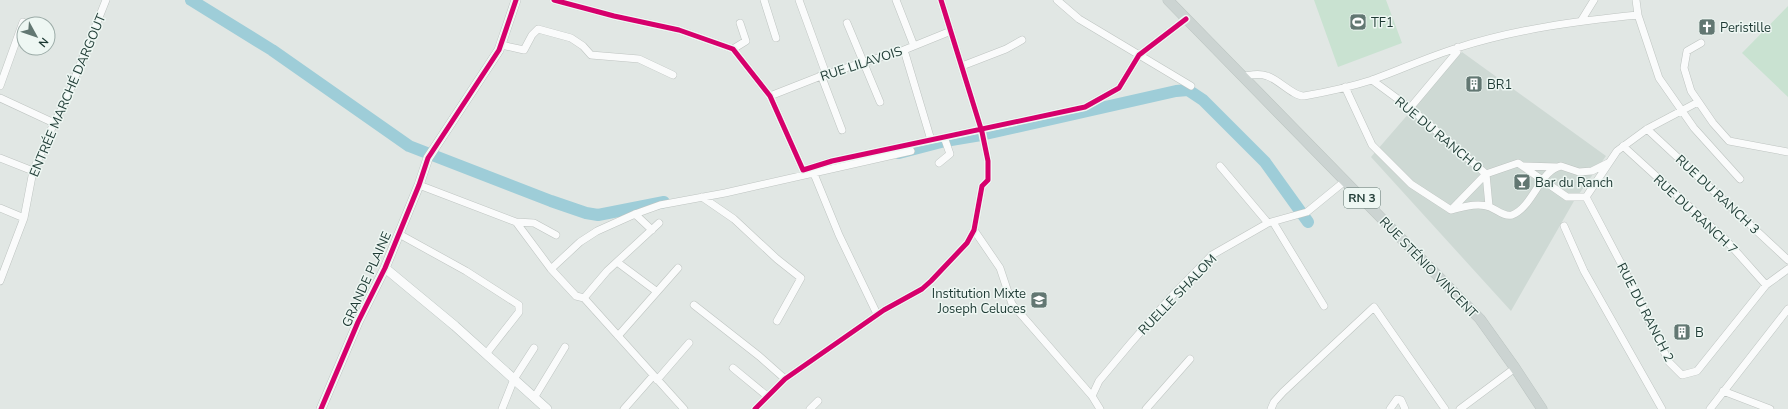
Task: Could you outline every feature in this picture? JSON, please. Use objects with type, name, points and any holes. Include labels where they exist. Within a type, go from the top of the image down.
[{"type":"main road","name":"RUE STÉNIO VINCENT","points":[[1168,0],[1480,319],[1542,409]]},
{"type":"street","name":"ENTRÉE MARCHÉ DARGOUT","points":[[0,281],[3,265],[24,218],[33,171],[54,123],[64,106],[106,0]]},
{"type":"street","name":"GRANDE PLAINE","points":[[321,409],[358,322],[385,268],[430,154],[499,50],[516,0]]},
{"type":"street","points":[[554,0],[614,16],[679,30],[733,49],[770,96],[803,170],[812,169]]},
{"type":"street","points":[[764,0],[776,38]]},
{"type":"street","points":[[798,0],[842,130]]},
{"type":"street","points":[[896,0],[914,46]]},
{"type":"street","points":[[755,409],[785,379],[877,314],[922,289],[967,243],[974,230],[982,186],[988,180],[988,161],[982,132],[941,0]]},
{"type":"street","points":[[1057,0],[1079,19],[1190,86]]},
{"type":"street","points":[[1581,21],[1594,0]]},
{"type":"street","points":[[1636,0],[1638,15],[1659,78],[1694,128],[1740,179]]},
{"type":"street","points":[[1244,76],[1258,74],[1267,76],[1276,80],[1300,96],[1372,80],[1458,47],[1529,29],[1581,21],[1638,15]]},
{"type":"street","points":[[551,268],[580,242],[597,231],[635,214],[660,205],[702,197],[931,140],[982,132],[1085,106],[1119,88],[1139,55],[1186,19]]},
{"type":"street","points":[[733,49],[746,41],[740,23]]},
{"type":"street","points":[[847,23],[880,102]]},
{"type":"street","points":[[501,45],[524,50],[532,35],[538,29],[571,38],[583,46],[590,55],[639,59],[673,74]]},
{"type":"street","name":"RUE LILAVOIS","points":[[770,96],[824,75],[904,50],[951,31]]},
{"type":"street","points":[[962,66],[1006,49],[1022,40]]},
{"type":"street","points":[[0,86],[16,41]]},
{"type":"street","points":[[1702,43],[1687,51],[1684,68],[1691,91],[1713,123],[1729,141],[1788,152]]},
{"type":"street","points":[[1410,108],[1457,52],[1458,47]]},
{"type":"street","points":[[904,50],[931,140]]},
{"type":"street","name":"RUE DU RANCH 0","points":[[1372,80],[1410,108],[1486,174],[1450,210]]},
{"type":"street","points":[[1345,87],[1372,145],[1411,184],[1450,210],[1472,205],[1488,206],[1506,215],[1511,215],[1525,206],[1543,181],[1557,167]]},
{"type":"street","points":[[0,98],[54,123]]},
{"type":"street","points":[[1488,206],[1486,174],[1518,163],[1567,197],[1586,197],[1617,150],[1647,128],[1698,102]]},
{"type":"street","name":"RUE DU RANCH 3","points":[[1647,128],[1788,260]]},
{"type":"street","points":[[938,163],[950,154],[945,139]]},
{"type":"street","name":"RUE DU RANCH 7","points":[[1623,146],[1725,239],[1766,285]]},
{"type":"street","points":[[832,164],[911,151]]},
{"type":"street","points":[[0,158],[33,171]]},
{"type":"street","points":[[1523,166],[1567,167],[1579,172],[1592,171],[1609,162]]},
{"type":"street","points":[[1220,166],[1270,222],[1324,306]]},
{"type":"street","points":[[812,169],[839,235],[877,314]]},
{"type":"street","name":"RUELLE SHALOM","points":[[1092,396],[1099,381],[1171,297],[1212,255],[1270,222],[1308,212],[1346,181]]},
{"type":"street","points":[[419,185],[516,222],[534,223],[556,234]]},
{"type":"street","points":[[702,197],[734,219],[777,259],[801,278],[801,281],[777,321]]},
{"type":"street","name":"RUE DU RANCH 2","points":[[1586,197],[1625,271],[1669,362],[1682,375],[1697,372],[1766,285],[1788,269]]},
{"type":"street","points":[[0,208],[24,218]]},
{"type":"street","points":[[635,214],[652,230]]},
{"type":"street","points":[[516,222],[551,268],[576,296],[584,298],[684,409]]},
{"type":"street","points":[[584,298],[617,262],[660,223]]},
{"type":"street","points":[[1564,226],[1584,271],[1662,409]]},
{"type":"street","points":[[974,230],[1000,268],[1012,304],[1092,396],[1100,409]]},
{"type":"street","points":[[399,234],[466,271],[518,305],[519,312],[486,354]]},
{"type":"street","points":[[617,262],[656,291]]},
{"type":"street","points":[[385,268],[455,326],[547,409]]},
{"type":"street","points":[[618,336],[656,291],[678,268]]},
{"type":"street","points":[[694,305],[759,356],[785,379]]},
{"type":"street","points":[[1271,409],[1274,402],[1283,392],[1374,307],[1445,409]]},
{"type":"street","points":[[1710,409],[1787,313]]},
{"type":"street","points":[[624,409],[690,343]]},
{"type":"street","points":[[534,398],[565,347]]},
{"type":"street","points":[[502,409],[514,379],[534,348]]},
{"type":"street","points":[[1146,409],[1190,359]]},
{"type":"street","points":[[733,368],[767,396]]},
{"type":"street","points":[[1460,409],[1515,368]]},
{"type":"street","points":[[1723,391],[1770,409]]},
{"type":"street","points":[[1390,409],[1398,399],[1401,400],[1405,409]]},
{"type":"street","points":[[810,409],[818,401]]},
{"type":"shaded area","points":[[1462,52],[1606,156],[1574,201],[1511,311],[1371,157]]},
{"type":"green space","name":"TF1","points":[[1314,0],[1386,0],[1402,43],[1338,67]]},
{"type":"green space","points":[[1788,6],[1788,97],[1742,53]]},
{"type":"waterway","points":[[191,0],[272,50],[409,146],[586,213],[598,215],[664,202]]},
{"type":"waterway","points":[[899,153],[945,141],[981,135],[1176,91],[1188,90],[1203,100],[1265,162],[1308,222]]},
{"type":"cycle path","points":[[321,409],[358,322],[385,268],[419,185],[428,158],[499,50],[516,0]]},
{"type":"cycle path","points":[[554,0],[614,16],[679,30],[733,49],[770,96],[803,170],[832,161],[1085,107],[1119,88],[1139,55],[1186,19]]},
{"type":"cycle path","points":[[755,409],[785,379],[884,310],[922,289],[967,243],[974,230],[982,186],[988,180],[988,161],[982,132],[941,0]]},
{"type":"place","name":"TF1","points":[[1358,22]]},
{"type":"place","name":"Peristille","points":[[1707,27]]},
{"type":"place","name":"BR1","points":[[1474,84]]},
{"type":"place","name":"Bar du Ranch","points":[[1522,182]]},
{"type":"place","name":"Institution Mixte Joseph Celuces","points":[[1039,300]]},
{"type":"place","name":"B","points":[[1682,332]]}]
